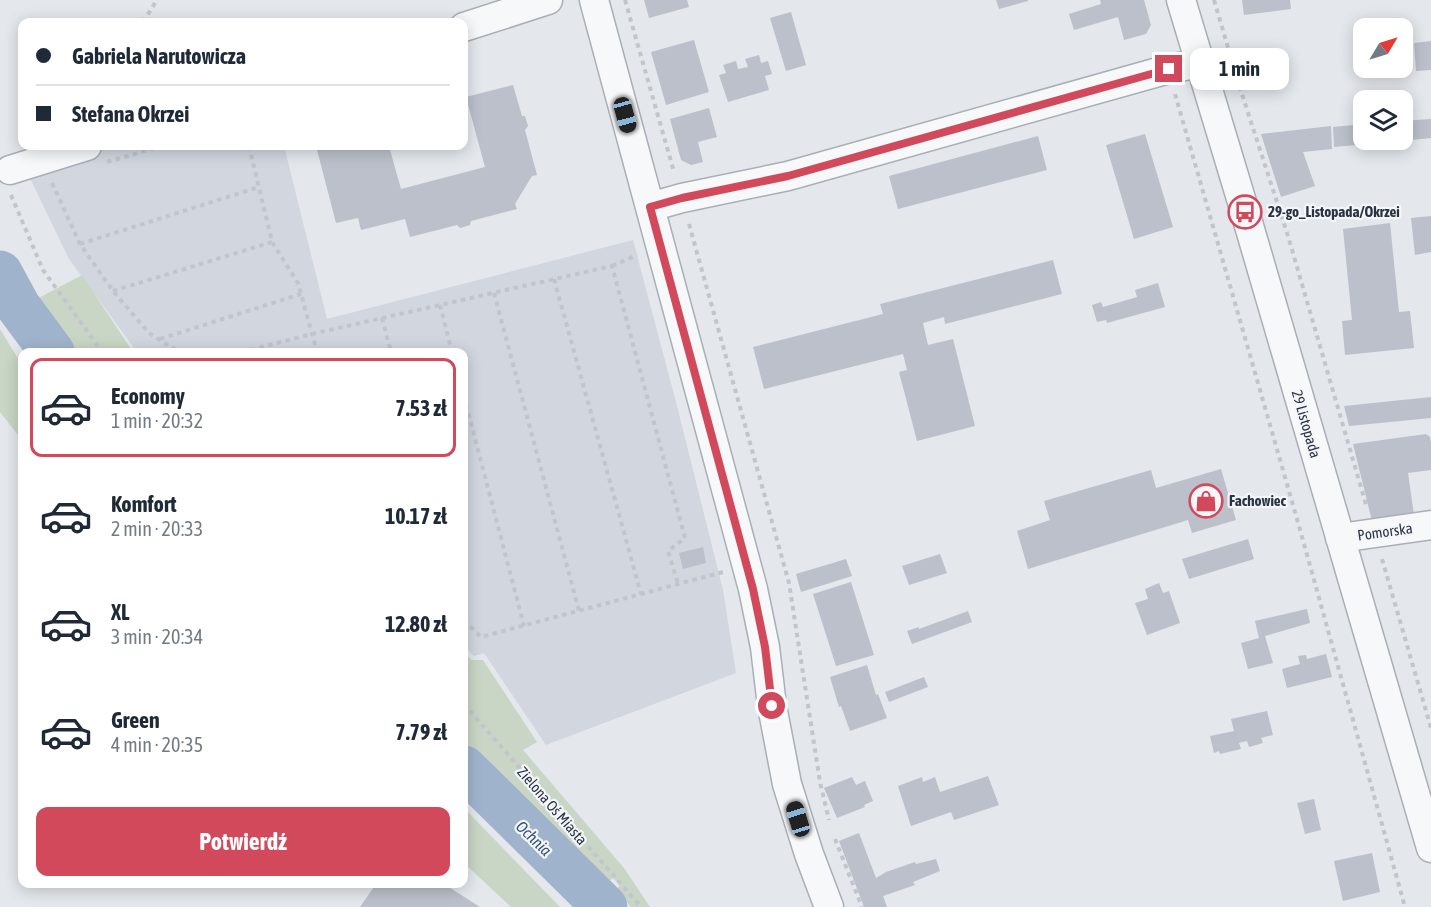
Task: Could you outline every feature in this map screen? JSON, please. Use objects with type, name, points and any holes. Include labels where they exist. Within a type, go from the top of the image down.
[{"type":"street","points":[[468,26],[548,0]]},
{"type":"street","points":[[594,0],[753,589],[765,647],[772,706],[787,784],[808,854],[829,907]]},
{"type":"street","name":"29 Listopada","points":[[1181,0],[1431,848]]},
{"type":"street","points":[[650,207],[788,176],[1169,69],[1201,63]]},
{"type":"street","points":[[10,182],[97,154]]},
{"type":"street","name":"Pomorska","points":[[1340,538],[1431,525]]},
{"type":"path","points":[[145,18],[158,0]]},
{"type":"path","points":[[625,0],[789,583],[820,782],[830,828]]},
{"type":"path","points":[[1214,0],[1288,236],[1431,728]]},
{"type":"path","points":[[1169,69],[1174,94],[1296,514],[1405,907]]},
{"type":"path","points":[[97,154],[130,150]]},
{"type":"path","points":[[250,150],[272,242],[298,283],[316,348]]},
{"type":"path","points":[[50,179],[80,244],[113,291],[149,333],[173,348]]},
{"type":"path","points":[[10,182],[43,270],[99,348]]},
{"type":"path","points":[[80,244],[259,187]]},
{"type":"path","points":[[113,291],[272,242]]},
{"type":"path","points":[[258,348],[612,266],[644,252]]},
{"type":"path","points":[[612,266],[685,538],[668,551],[678,584]]},
{"type":"path","points":[[554,279],[641,594]]},
{"type":"path","points":[[494,293],[579,611]]},
{"type":"path","points":[[160,339],[301,294]]},
{"type":"path","points":[[440,305],[451,348]]},
{"type":"path","points":[[382,318],[390,348]]},
{"type":"path","points":[[468,411],[524,626]]},
{"type":"path","points":[[468,624],[481,637],[727,571]]},
{"type":"path","name":"Zielona Oś Miasta","points":[[468,709],[641,907]]},
{"type":"path","points":[[834,837],[862,907]]},
{"type":"shaded area","points":[[87,150],[285,150],[327,319],[633,240],[723,590],[736,673],[546,745],[484,653],[474,656],[468,650],[468,348],[134,348],[69,259],[25,168]]},
{"type":"green space","points":[[82,275],[130,348],[62,348],[33,301]]},
{"type":"green space","points":[[0,329],[18,358],[18,435],[0,412]]},
{"type":"green space","points":[[468,657],[471,660],[483,660],[537,742],[523,750],[624,868],[650,907],[631,907],[616,890],[620,885],[613,878],[602,887],[533,822],[468,755]]},
{"type":"green space","points":[[468,812],[560,907],[511,907],[468,867]]},
{"type":"building","points":[[644,0],[687,0],[689,7],[649,18]]},
{"type":"building","points":[[996,0],[1028,0],[1028,1],[999,9]]},
{"type":"building","points":[[1100,0],[1144,0],[1151,25],[1146,34],[1124,40],[1118,17],[1074,30],[1069,14],[1101,4]]},
{"type":"building","points":[[1242,0],[1290,0],[1291,9],[1244,15]]},
{"type":"building","points":[[791,12],[806,65],[786,71],[770,18]]},
{"type":"building","points":[[694,40],[709,92],[666,105],[651,52]]},
{"type":"building","points":[[1431,41],[1431,70],[1416,71],[1414,43]]},
{"type":"building","points":[[759,55],[761,63],[768,61],[772,74],[765,76],[769,90],[728,102],[719,75],[726,73],[723,65],[736,61],[738,69],[748,67],[745,59]]},
{"type":"building","points":[[513,85],[522,116],[525,116],[528,126],[525,130],[537,175],[532,176],[515,204],[517,209],[471,221],[470,225],[460,228],[457,225],[410,237],[405,219],[361,230],[358,218],[336,223],[317,150],[390,150],[401,189],[485,167],[468,104],[468,96]]},
{"type":"building","points":[[709,108],[717,137],[698,142],[703,162],[691,165],[681,160],[670,119]]},
{"type":"building","points":[[1431,119],[1431,138],[1413,140],[1413,120]]},
{"type":"building","points":[[1353,125],[1353,145],[1334,147],[1333,127]]},
{"type":"building","points":[[1331,126],[1332,149],[1303,152],[1315,186],[1281,197],[1261,134]]},
{"type":"building","points":[[1145,134],[1173,227],[1134,239],[1106,145]]},
{"type":"building","points":[[1038,136],[1047,170],[898,209],[889,176]]},
{"type":"building","points":[[1431,216],[1431,252],[1415,255],[1411,218]]},
{"type":"building","points":[[1390,223],[1399,312],[1410,311],[1414,348],[1345,355],[1342,321],[1352,320],[1343,229]]},
{"type":"building","points":[[1053,260],[1062,294],[945,324],[944,317],[923,323],[928,345],[953,339],[975,426],[917,441],[899,372],[907,370],[903,354],[764,389],[753,347],[883,314],[880,304]]},
{"type":"building","points":[[1158,283],[1165,307],[1107,323],[1106,320],[1097,322],[1092,305],[1101,302],[1103,307],[1137,297],[1135,290]]},
{"type":"building","points":[[1431,397],[1431,418],[1349,426],[1344,406]]},
{"type":"building","points":[[1426,434],[1430,437],[1431,443],[1431,470],[1408,473],[1414,515],[1372,521],[1353,444]]},
{"type":"building","points":[[1221,469],[1236,520],[1192,533],[1188,520],[1028,569],[1017,531],[1050,520],[1044,501],[1151,470],[1156,488]]},
{"type":"building","points":[[1248,539],[1254,559],[1189,579],[1182,559]]},
{"type":"building","points":[[703,547],[706,563],[683,569],[679,553]]},
{"type":"building","points":[[940,554],[947,573],[909,585],[902,566]]},
{"type":"building","points":[[846,559],[852,576],[801,592],[796,574]]},
{"type":"building","points":[[851,582],[874,655],[836,666],[813,594]]},
{"type":"building","points":[[1159,583],[1163,593],[1169,591],[1180,623],[1147,635],[1135,603],[1148,599],[1145,589]]},
{"type":"building","points":[[1307,609],[1310,623],[1265,636],[1273,663],[1248,669],[1241,643],[1259,638],[1255,621]]},
{"type":"building","points":[[968,611],[972,622],[912,644],[907,631],[919,627],[919,629]]},
{"type":"building","points":[[1326,654],[1332,677],[1287,688],[1282,669],[1300,664],[1298,656],[1306,655],[1307,659]]},
{"type":"building","points":[[867,665],[876,695],[878,694],[887,718],[850,731],[841,706],[839,707],[830,677]]},
{"type":"building","points":[[924,677],[928,687],[889,702],[885,692]]},
{"type":"building","points":[[1267,711],[1273,735],[1261,738],[1263,743],[1249,747],[1247,741],[1239,743],[1241,749],[1220,754],[1219,751],[1214,753],[1210,736],[1234,731],[1231,719]]},
{"type":"building","points":[[988,776],[999,805],[954,820],[951,812],[911,826],[898,786],[922,777],[923,782],[935,777],[940,792]]},
{"type":"building","points":[[852,777],[856,785],[865,781],[873,801],[864,805],[865,807],[837,818],[824,788]]},
{"type":"building","points":[[1314,799],[1321,830],[1305,834],[1297,803]]},
{"type":"building","points":[[859,833],[876,878],[915,862],[916,864],[936,859],[940,871],[913,882],[915,885],[883,896],[887,907],[864,907],[839,841]]},
{"type":"building","points":[[1372,853],[1380,892],[1343,901],[1334,861]]},
{"type":"building","points":[[373,888],[450,888],[480,907],[360,907]]},
{"type":"waterway","name":"Ochnia","points":[[0,273],[18,306],[49,348]]},
{"type":"waterway","name":"Ochnia","points":[[468,772],[605,907]]},
{"type":"place","name":"29-go_Listopada/Okrzei","points":[[1245,212]]},
{"type":"place","name":"Fachowiec","points":[[1206,501]]},
{"type":"route","points":[[772,706],[765,647],[753,589],[650,207],[788,176],[1169,69]]}]
